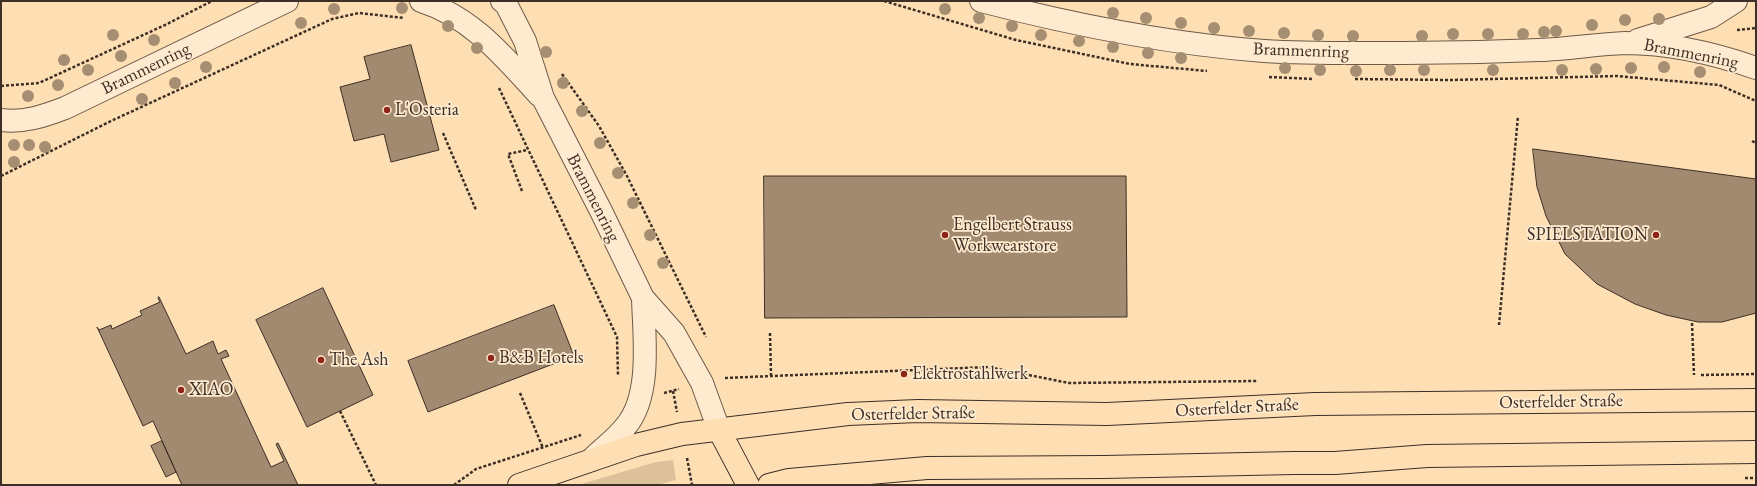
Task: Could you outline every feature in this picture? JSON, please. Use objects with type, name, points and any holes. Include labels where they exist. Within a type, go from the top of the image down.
[{"type":"main road","name":"Osterfelder Straße","points":[[519,485],[636,445],[674,436],[848,414],[918,411],[1106,414],[1315,404],[1756,400]]},
{"type":"main road","points":[[718,430],[748,485]]},
{"type":"main road","points":[[769,485],[789,480],[927,468],[1104,467],[1300,463],[1427,456],[1756,452]]},
{"type":"street","name":"Brammenring","points":[[1,120],[24,121],[38,118],[65,108],[287,1]]},
{"type":"street","name":"Brammenring","points":[[502,1],[506,4],[525,41],[542,98],[602,213],[643,298],[674,333],[702,383],[718,430]]},
{"type":"street","name":"Brammenring","points":[[982,1],[1061,21],[1171,40],[1264,51],[1334,53],[1539,50],[1626,43],[1702,21],[1722,11],[1736,1]]},
{"type":"street","name":"Brammenring","points":[[425,2],[451,13],[483,36],[542,98]]},
{"type":"street","name":"Brammenring","points":[[1626,43],[1697,52],[1726,58],[1756,68]]},
{"type":"street","name":"Brammenring","points":[[591,460],[626,426],[633,415],[642,389],[644,376],[643,298]]},
{"type":"path","points":[[1,86],[39,83],[165,25],[212,1]]},
{"type":"path","points":[[1,176],[111,121],[332,19],[359,13],[400,17],[423,22],[425,2]]},
{"type":"path","points":[[1734,30],[1756,28]]},
{"type":"path","points":[[561,72],[599,126],[627,176],[708,341]]},
{"type":"path","points":[[498,86],[616,337],[618,380]]},
{"type":"path","points":[[1499,324],[1518,116]]},
{"type":"path","points":[[443,132],[476,210]]},
{"type":"path","points":[[1752,141],[1756,143]]},
{"type":"path","points":[[522,191],[508,154],[527,150]]},
{"type":"path","points":[[1692,323],[1694,375]]},
{"type":"path","points":[[770,333],[771,376]]},
{"type":"path","points":[[638,400],[702,383],[728,378],[988,367],[1069,383],[1259,381]]},
{"type":"path","points":[[725,372],[728,378]]},
{"type":"path","points":[[1686,375],[1756,374]]},
{"type":"path","points":[[520,393],[543,448]]},
{"type":"path","points":[[340,411],[376,485]]},
{"type":"path","points":[[454,485],[476,469],[585,434]]},
{"type":"shaded area","points":[[673,460],[676,480],[657,485],[578,485],[656,462]]},
{"type":"building","name":"L'Osteria","points":[[411,45],[439,150],[391,162],[384,134],[354,141],[340,87],[370,79],[364,57]]},
{"type":"building","name":"SPIELSTATION","points":[[1533,149],[1756,179],[1756,313],[1722,322],[1698,322],[1666,315],[1635,304],[1597,284],[1565,254],[1546,216],[1537,187]]},
{"type":"building","name":"Engelbert Strauss Workwearstore","points":[[764,176],[1126,176],[1127,317],[765,318]]},
{"type":"building","points":[[323,288],[373,395],[307,427],[256,320]]},
{"type":"building","name":"XIAO","points":[[159,297],[186,354],[213,341],[218,354],[226,350],[229,356],[221,359],[271,467],[284,461],[276,444],[278,443],[298,485],[182,485],[153,421],[143,426],[97,327],[99,330],[111,325],[112,329],[142,315],[140,311],[160,302]]},
{"type":"building","name":"B&B Hotels","points":[[554,305],[574,356],[428,412],[408,361]]},
{"type":"building","points":[[162,441],[176,472],[166,477],[151,446]]},
{"type":"place","name":"L'Osteria","points":[[387,110]]},
{"type":"place","name":"Engelbert Strauss Workwearstore","points":[[945,235]]},
{"type":"place","name":"SPIELSTATION","points":[[1656,235]]},
{"type":"place","name":"B&B Hotels","points":[[491,358]]},
{"type":"place","name":"The Ash","points":[[321,360]]},
{"type":"place","name":"Elektrostahlwerk","points":[[904,374]]},
{"type":"place","name":"XIAO","points":[[181,390]]}]
